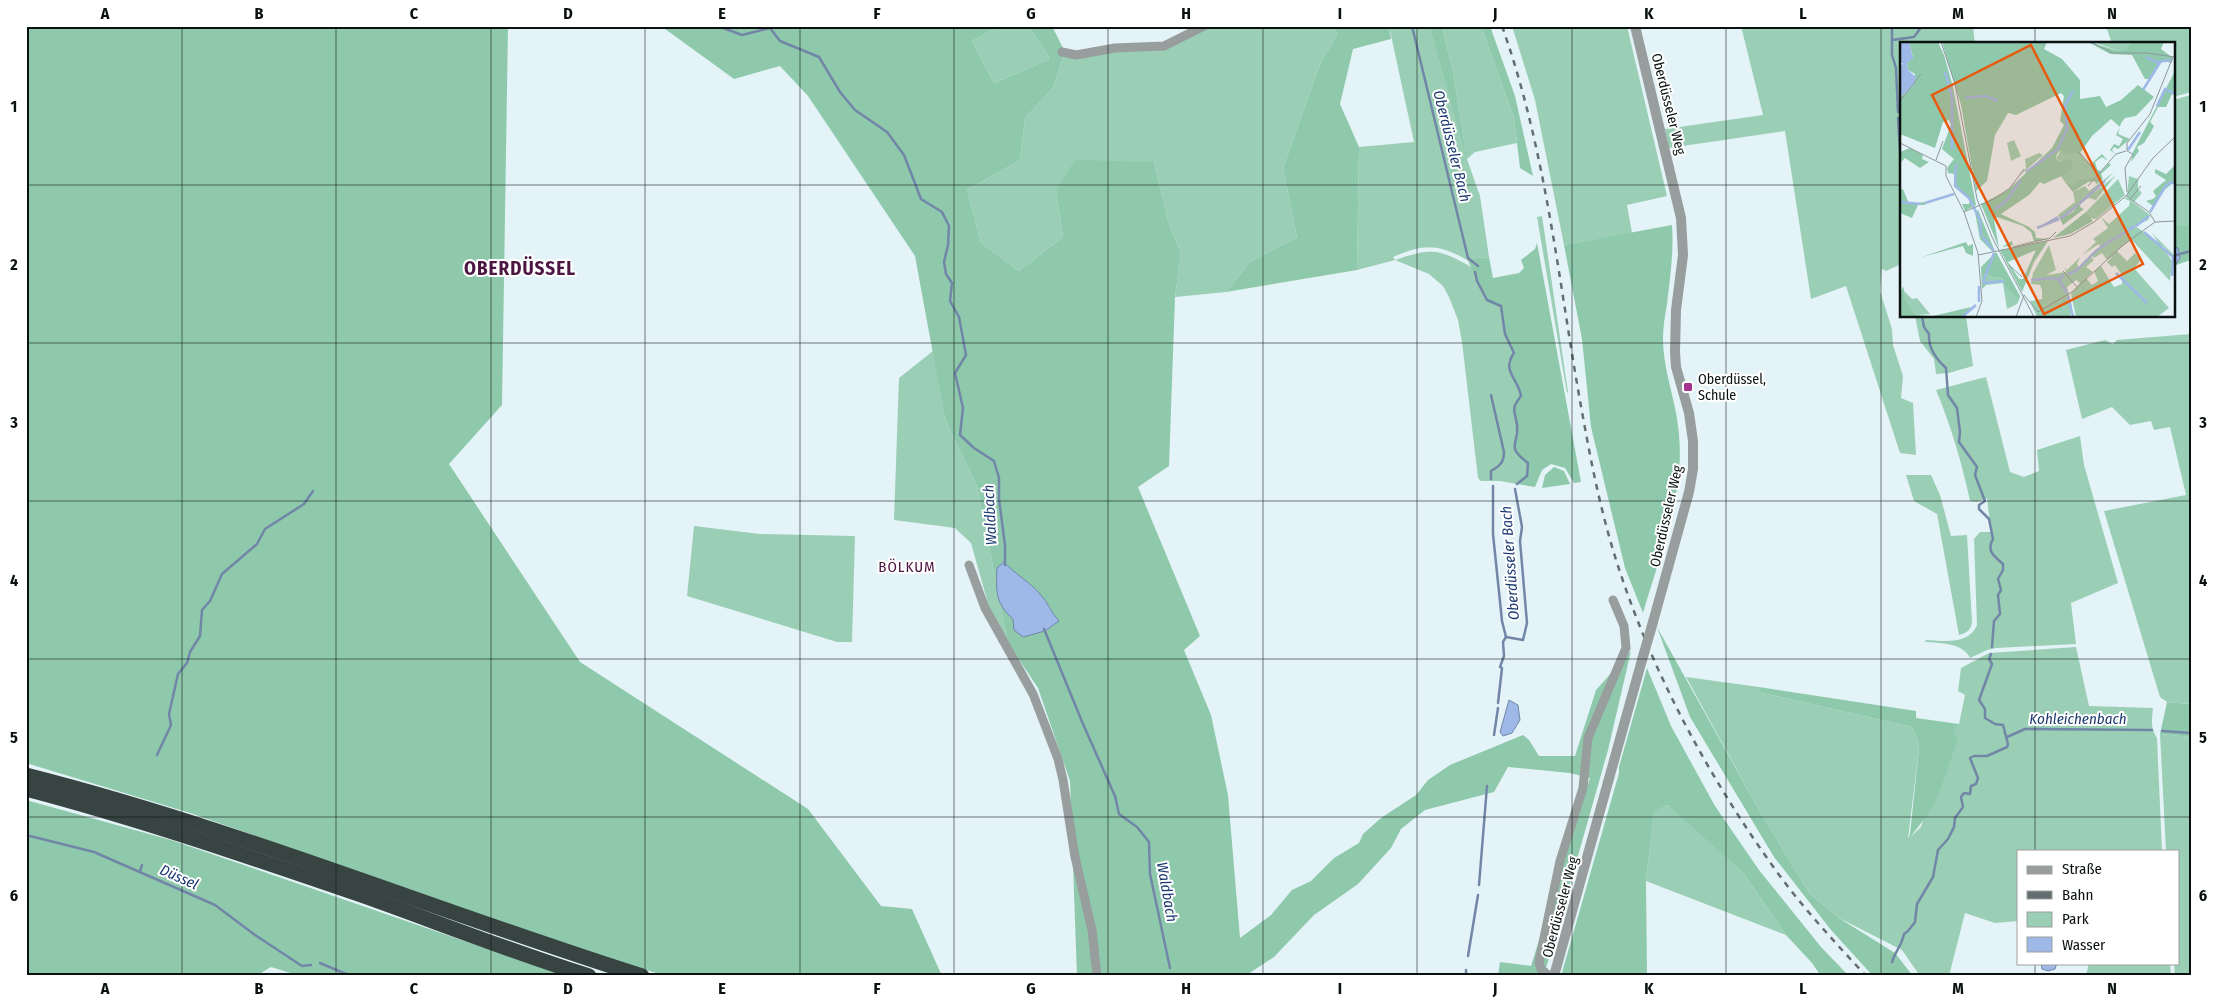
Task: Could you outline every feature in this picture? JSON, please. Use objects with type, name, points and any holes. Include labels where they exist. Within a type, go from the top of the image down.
[{"type":"highway","points":[[26,775],[91,791],[182,818],[553,948],[642,976]]},
{"type":"highway","points":[[26,789],[174,831],[547,963],[589,976]]},
{"type":"street","points":[[1062,52],[1076,55],[1115,48],[1164,46],[1204,26]]},
{"type":"street","name":"Oberdüsseler Weg","points":[[1554,976],[1689,492],[1694,455],[1691,422],[1676,367],[1674,352],[1675,318],[1683,261],[1681,218],[1636,26]]},
{"type":"street","points":[[969,564],[985,608],[1033,694],[1058,759],[1074,857],[1092,930],[1097,976]]},
{"type":"street","name":"Oberdüsseler Weg","points":[[1549,976],[1541,969],[1539,962],[1563,850],[1584,788],[1588,738],[1624,655],[1627,643],[1624,626],[1613,600]]},
{"type":"green space","points":[[26,26],[508,26],[502,405],[449,464],[580,662],[808,809],[881,906],[912,909],[942,976],[667,976],[607,959],[190,813],[26,763]]},
{"type":"green space","points":[[661,26],[999,26],[972,41],[994,83],[1050,59],[1029,26],[1052,26],[1065,52],[1053,88],[1025,118],[1020,160],[967,190],[981,243],[1019,271],[1063,237],[1056,190],[1075,160],[1154,162],[1169,225],[1181,253],[1175,297],[1169,466],[1138,487],[1200,636],[1184,650],[1211,715],[1228,795],[1240,938],[1271,915],[1292,890],[1311,881],[1334,858],[1359,843],[1363,834],[1381,818],[1416,795],[1428,780],[1450,765],[1523,735],[1529,740],[1539,756],[1575,756],[1596,690],[1631,651],[1608,750],[1547,965],[1542,976],[1498,976],[1500,962],[1531,966],[1590,778],[1570,773],[1508,767],[1494,792],[1425,810],[1401,829],[1391,848],[1358,884],[1314,915],[1274,957],[1245,976],[1077,976],[1070,781],[1038,688],[1008,643],[977,486],[945,419],[915,256],[808,96],[780,66],[734,79]]},
{"type":"green space","points":[[999,26],[1029,26],[1050,59],[994,83],[972,41]]},
{"type":"green space","points":[[1199,26],[1334,26],[1337,35],[1320,64],[1283,168],[1297,237],[1250,262],[1226,292],[1175,297],[1181,253],[1169,225],[1154,162],[1056,190],[1063,237],[1019,271],[981,243],[967,190],[1020,160],[1025,118],[1053,88],[1065,52],[1156,45]]},
{"type":"green space","points":[[1334,26],[1389,26],[1391,39],[1353,49],[1340,104],[1359,147],[1357,270],[1226,292],[1250,262],[1297,237],[1283,168],[1320,64],[1337,35]]},
{"type":"green space","points":[[1389,26],[1429,26],[1466,153],[1453,72],[1442,26],[1481,26],[1514,118],[1517,143],[1475,152],[1467,159],[1480,196],[1489,257],[1468,259],[1469,261],[1449,251],[1432,247],[1404,252],[1393,257],[1395,260],[1357,270],[1359,147],[1414,142]]},
{"type":"green space","points":[[1429,26],[1442,26],[1453,72],[1467,159]]},
{"type":"green space","points":[[1481,26],[1490,26],[1515,96],[1533,176],[1520,168],[1514,118]]},
{"type":"green space","points":[[1512,26],[1627,26],[1667,196],[1627,205],[1632,233],[1564,245],[1535,100]]},
{"type":"green space","points":[[1741,26],[1973,26],[1975,42],[1900,42],[1900,264],[1886,271],[1882,269],[1880,291],[1892,329],[1893,345],[1903,376],[1901,398],[1913,403],[1916,455],[1900,453],[1846,286],[1811,299],[1785,131],[1669,148],[1665,129],[1763,115]]},
{"type":"green space","points":[[2106,26],[2191,26],[2191,92],[2174,97],[2174,42],[2111,42]]},
{"type":"green space","points":[[2191,95],[2191,226],[2174,226],[2174,100]]},
{"type":"green space","points":[[1542,216],[1568,392],[1567,393],[1537,217]]},
{"type":"green space","points":[[1672,225],[1671,264],[1663,338],[1665,363],[1678,423],[1680,457],[1678,480],[1669,525],[1643,613],[1625,568],[1591,427],[1582,339],[1564,245]]},
{"type":"green space","points":[[2174,226],[2191,226],[2191,260],[2174,266]]},
{"type":"green space","points":[[1537,243],[1581,482],[1574,483],[1565,468],[1551,464],[1542,470],[1535,487],[1517,484],[1527,476],[1528,463],[1517,455],[1514,446],[1517,426],[1514,405],[1521,396],[1510,370],[1510,359],[1514,353],[1505,334],[1501,306],[1488,300],[1484,295],[1467,259],[1489,257],[1493,278],[1519,273],[1524,268],[1521,260],[1535,249]]},
{"type":"green space","points":[[1427,252],[1436,252],[1452,257],[1473,268],[1483,292],[1501,306],[1505,334],[1514,353],[1508,361],[1519,386],[1521,396],[1514,405],[1517,426],[1515,434],[1528,463],[1527,476],[1517,484],[1500,481],[1481,481],[1478,478],[1458,320],[1443,286],[1429,274],[1395,260]]},
{"type":"green space","points":[[1915,318],[1966,318],[1973,366],[1949,373],[1936,374],[1934,359],[1920,341]]},
{"type":"green space","points":[[2191,334],[2191,704],[2167,702],[2160,697],[2104,511],[2186,495],[2170,427],[2154,430],[2151,421],[2130,425],[2112,407],[2082,419],[2066,350],[2105,340],[2113,344],[2117,340]]},
{"type":"green space","points":[[933,351],[945,419],[977,486],[1008,643],[999,643],[971,543],[955,528],[894,520],[899,378]]},
{"type":"green space","points":[[1986,377],[2010,472],[2024,477],[2039,471],[2037,450],[2080,436],[2084,465],[2118,583],[2071,603],[2076,644],[1996,648],[1970,658],[1967,653],[1957,647],[1925,642],[1926,640],[1947,641],[1962,639],[1968,636],[1977,625],[1974,539],[1980,532],[1991,532],[1987,498],[1977,502],[1970,501],[1956,445],[1936,390]]},
{"type":"green space","points":[[1554,467],[1564,471],[1570,484],[1542,488],[1545,475]]},
{"type":"green space","points":[[1906,475],[1931,475],[1940,495],[1951,536],[1967,535],[1972,622],[1970,629],[1962,634],[1959,635],[1937,514],[1914,501]]},
{"type":"green space","points":[[694,526],[760,534],[855,536],[852,642],[837,642],[687,596]]},
{"type":"green space","points":[[1657,627],[1755,803],[1809,893],[1839,918],[1895,953],[1913,976],[1873,976],[1831,930],[1774,857],[1690,717]]},
{"type":"green space","points":[[2076,647],[2089,706],[2153,708],[2152,727],[2157,738],[2162,850],[2017,850],[2017,921],[1995,923],[1965,913],[1949,976],[1920,976],[1902,950],[1839,918],[1809,893],[1755,803],[1686,677],[1759,687],[1758,692],[1912,727],[1918,740],[1919,748],[1908,839],[1921,827],[1952,731],[1959,724],[1965,695],[1958,691],[1961,668],[1989,653]]},
{"type":"green space","points":[[1647,668],[1671,726],[1715,806],[1759,870],[1821,947],[1849,976],[1821,976],[1812,963],[1786,935],[1744,874],[1668,805],[1654,811],[1646,881],[1647,976],[1561,976]]},
{"type":"green space","points":[[1759,687],[1916,711],[1916,718],[1959,724],[1953,731],[1958,739],[1939,792],[1928,814],[1906,844],[1910,834],[1919,748],[1918,740],[1912,727],[1758,692]]},
{"type":"green space","points":[[2167,702],[2191,704],[2191,737],[2160,734]]},
{"type":"green space","points":[[2160,734],[2191,737],[2191,976],[2175,976],[2174,964],[2180,964],[2180,850],[2166,850]]},
{"type":"green space","points":[[26,800],[171,840],[493,951],[573,976],[321,976],[318,973],[297,975],[271,967],[256,976],[26,976]]},
{"type":"green space","points":[[1669,805],[1744,874],[1786,935],[1646,881],[1654,810]]},
{"type":"green space","points":[[2089,964],[2170,964],[2171,976],[2086,976]]},
{"type":"water","points":[[2174,247],[2178,248],[2180,258],[2174,267]]},
{"type":"water","points":[[1004,562],[1043,597],[1059,621],[1045,631],[1023,637],[1014,630],[1013,619],[1003,608],[997,590],[997,568]]},
{"type":"water","points":[[1509,700],[1518,705],[1520,720],[1512,733],[1503,736],[1500,732]]},
{"type":"water","points":[[2041,964],[2057,964],[2055,969],[2048,971],[2042,969]]},
{"type":"waterway","name":"Waldbach","points":[[718,26],[742,35],[770,28],[780,41],[819,57],[840,92],[855,110],[887,132],[904,155],[921,199],[942,212],[949,226],[948,245],[944,262],[946,274],[952,283],[950,301],[959,317],[966,355],[955,373],[963,408],[960,435],[974,448],[994,461],[999,478],[1005,565]]},
{"type":"waterway","name":"Oberdüsseler Bach","points":[[1412,26],[1468,258],[1478,266]]},
{"type":"waterway","points":[[1892,26],[1892,55],[1896,68],[1898,112]]},
{"type":"waterway","points":[[1892,40],[1914,37],[1922,26]]},
{"type":"waterway","points":[[1898,118],[1900,150]]},
{"type":"waterway","points":[[2174,256],[2191,251]]},
{"type":"waterway","name":"Oberdüsseler Bach","points":[[1475,272],[1477,281],[1487,300],[1501,306],[1505,334],[1514,353],[1509,365],[1521,396],[1514,407],[1517,425],[1515,449],[1528,463],[1527,476],[1517,484]]},
{"type":"waterway","points":[[1922,318],[1924,327],[1929,334],[1931,349],[1946,368],[1948,395],[1957,408],[1960,432],[1959,442],[1977,467],[1975,475],[1985,501],[1979,505],[1979,509],[1989,519],[1993,539],[1990,547],[1994,556],[2003,564],[2003,570],[1998,579],[2001,590],[1998,595],[2000,614],[1994,621],[1992,647]]},
{"type":"waterway","points":[[1491,395],[1504,452],[1501,463],[1491,471],[1491,479]]},
{"type":"waterway","points":[[1493,486],[1493,534],[1502,621],[1506,637]]},
{"type":"waterway","name":"Oberdüsseler Bach","points":[[1506,637],[1523,640],[1527,623],[1520,541],[1522,527],[1515,489]]},
{"type":"waterway","points":[[157,755],[171,725],[169,714],[178,674],[187,663],[190,652],[200,636],[202,610],[210,601],[222,574],[257,544],[265,529],[304,504],[313,491]]},
{"type":"waterway","name":"Waldbach","points":[[1044,629],[1115,796],[1119,814],[1137,827],[1149,842],[1150,874],[1170,968]]},
{"type":"waterway","name":"Oberdüsseler Bach","points":[[1498,703],[1502,668],[1500,667],[1504,656],[1503,642],[1506,637]]},
{"type":"waterway","points":[[1892,962],[1904,934],[1915,922],[1917,904],[1933,877],[1938,850],[1948,839],[1954,827],[1955,818],[1963,807],[1961,797],[1964,793],[1970,794],[1971,786],[1976,784],[1978,778],[1970,758],[1974,756],[1987,756],[2007,747],[2008,744],[2003,725],[1995,724],[1985,718],[1985,709],[1979,700],[1992,664],[1989,659],[1991,654]]},
{"type":"waterway","name":"Oberdüsseler Bach","points":[[1494,735],[1498,708]]},
{"type":"waterway","name":"Kohleichenbach","points":[[2007,737],[2025,729],[2152,730]]},
{"type":"waterway","name":"Kohleichenbach","points":[[2162,731],[2191,733]]},
{"type":"waterway","name":"Oberdüsseler Bach","points":[[1479,885],[1487,786]]},
{"type":"waterway","name":"Düssel","points":[[26,835],[94,852],[215,905],[255,935],[302,966],[311,965]]},
{"type":"waterway","points":[[140,871],[142,865]]},
{"type":"waterway","name":"Oberdüsseler Bach","points":[[1468,956],[1478,895]]},
{"type":"waterway","name":"Düssel","points":[[320,963],[351,976]]},
{"type":"waterway","name":"Oberdüsseler Bach","points":[[1466,970],[1466,976]]},
{"type":"railway","points":[[1502,26],[1518,76],[1542,176],[1596,484],[1615,557],[1635,613],[1667,688],[1727,797],[1772,865],[1794,894],[1866,976]]},
{"type":"place","name":"Oberdüssel, Schule","points":[[1688,387]]},
{"type":"district","name":"OBERDÜSSEL","points":[[520,268]]},
{"type":"district","name":"BÖLKUM","points":[[907,567]]}]
